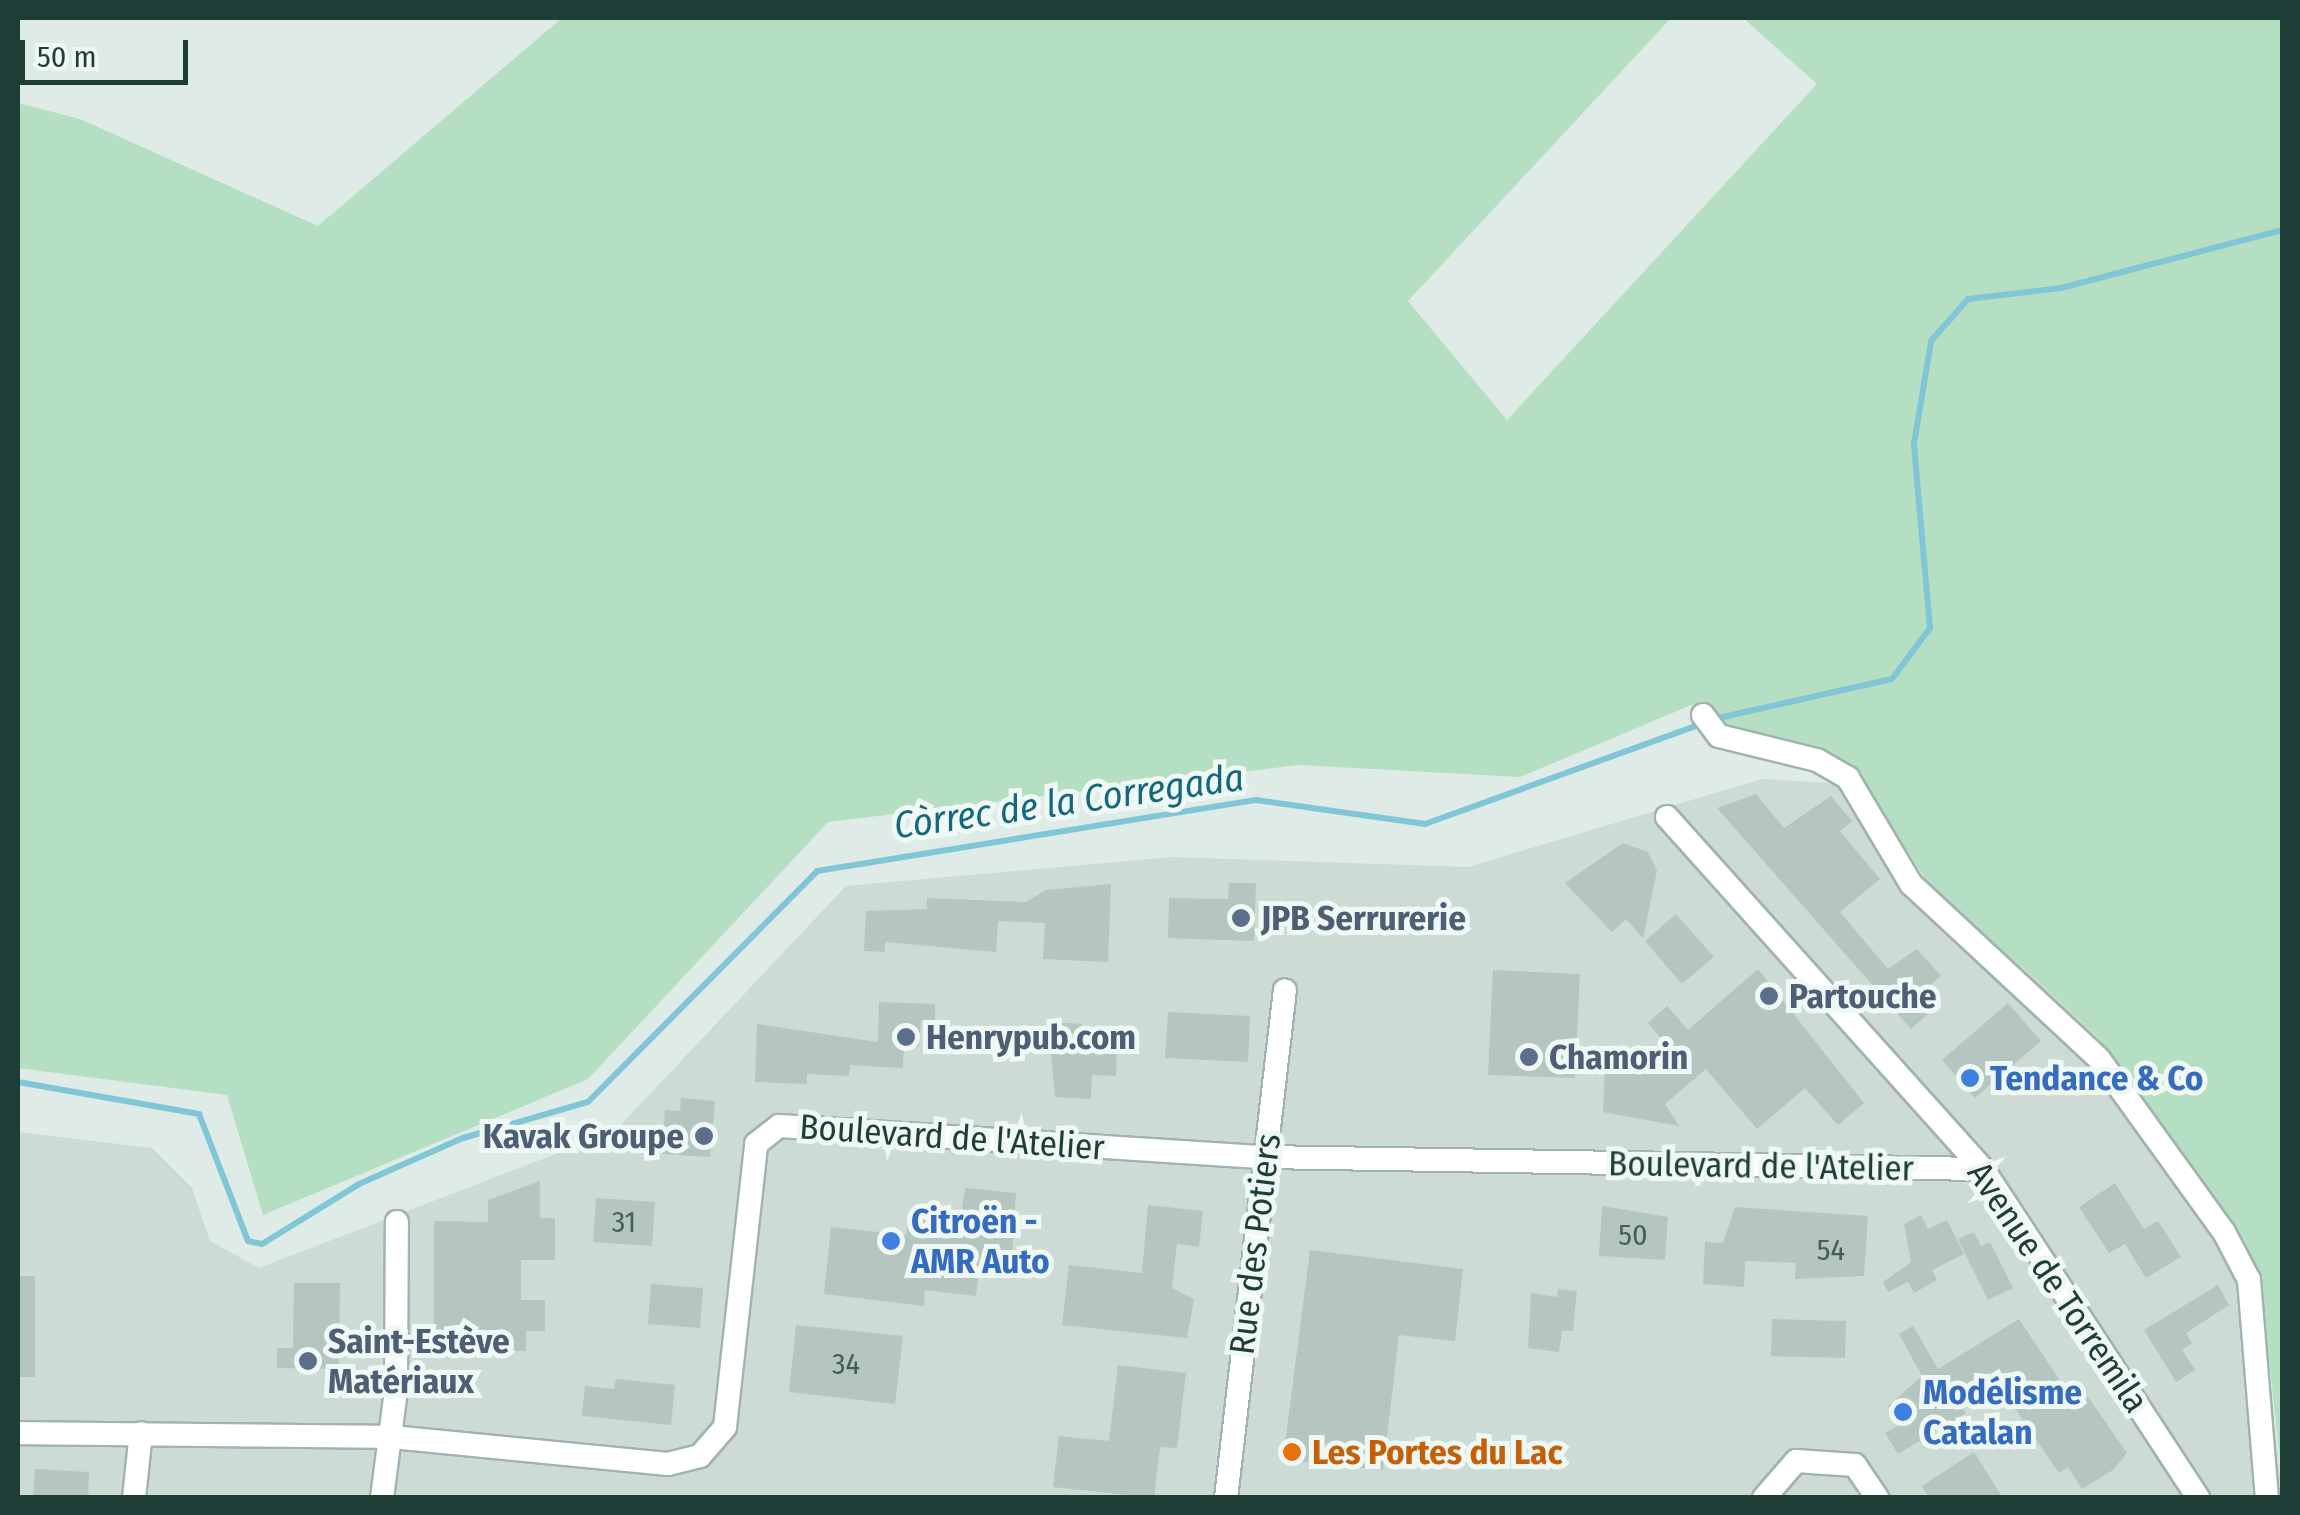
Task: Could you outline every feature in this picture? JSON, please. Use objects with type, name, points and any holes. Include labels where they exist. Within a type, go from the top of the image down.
[{"type":"street","points":[[1708,722],[1848,778],[1911,884],[2099,1059],[2224,1232],[2250,1280],[2267,1498]]},
{"type":"street","name":"Avenue de Torremila","points":[[1667,817],[1984,1169],[2198,1498]]},
{"type":"street","name":"Rue des Potiers","points":[[1226,1498],[1284,990]]},
{"type":"street","name":"Boulevard de l'Atelier","points":[[18,1432],[392,1437],[668,1464],[718,1446],[756,1144],[779,1126],[1264,1157],[1984,1169]]},
{"type":"street","points":[[382,1498],[392,1437],[397,1222]]},
{"type":"street","points":[[134,1498],[141,1433]]},
{"type":"street","points":[[1764,1498],[1796,1461],[1855,1465],[1877,1498]]},
{"type":"shaded area","points":[[1762,779],[1844,784],[1952,920],[2024,968],[2095,1034],[2248,1253],[2262,1295],[2282,1498],[18,1498],[18,1132],[152,1148],[192,1188],[210,1241],[259,1268],[615,1131],[846,886],[1172,857],[1468,867]]},
{"type":"green space","points":[[562,18],[1671,18],[1408,301],[1507,420],[1817,84],[1743,18],[2282,18],[2282,1477],[2262,1296],[2248,1253],[2095,1034],[2024,968],[1952,920],[1868,790],[1726,730],[1701,701],[1520,777],[1298,765],[828,822],[588,1079],[263,1215],[227,1095],[18,1068],[18,103],[80,119],[318,226]]},
{"type":"building","points":[[1756,794],[1784,828],[1831,796],[1852,821],[1840,831],[1880,879],[1840,912],[1888,969],[1917,949],[1941,976],[1917,997],[1930,1012],[1911,1029],[1717,808]]},
{"type":"building","points":[[1623,843],[1648,852],[1657,871],[1643,938],[1626,919],[1612,932],[1565,883]]},
{"type":"building","points":[[1229,883],[1256,883],[1254,941],[1168,938],[1169,898],[1228,899]]},
{"type":"building","points":[[1111,884],[1108,962],[1043,959],[1045,923],[998,921],[996,952],[885,942],[885,952],[864,951],[866,911],[927,909],[927,898],[1026,902],[1046,890]]},
{"type":"building","points":[[1676,914],[1714,957],[1682,984],[1645,941]]},
{"type":"building","points":[[1758,969],[1864,1103],[1838,1125],[1805,1088],[1757,1129],[1706,1069],[1665,1104],[1679,1126],[1603,1112],[1605,1064],[1619,1064],[1620,1050],[1672,1051],[1648,1023],[1667,1006],[1688,1030]]},
{"type":"building","points":[[1493,970],[1580,974],[1575,1078],[1488,1075]]},
{"type":"building","points":[[879,1002],[935,1004],[935,1022],[921,1021],[919,1047],[904,1046],[903,1068],[850,1065],[849,1076],[807,1074],[807,1084],[755,1082],[757,1024],[878,1042]]},
{"type":"building","points":[[2008,1003],[2041,1041],[1975,1098],[1942,1060]]},
{"type":"building","points":[[1168,1012],[1250,1016],[1248,1062],[1165,1058]]},
{"type":"building","points":[[1048,1022],[1082,1024],[1082,1039],[1117,1040],[1116,1076],[1092,1075],[1091,1099],[1055,1097]]},
{"type":"building","points":[[681,1098],[715,1101],[710,1157],[662,1154],[665,1110],[680,1111]]},
{"type":"building","points":[[540,1181],[540,1218],[555,1218],[555,1260],[521,1260],[521,1300],[545,1300],[545,1331],[526,1331],[526,1351],[434,1350],[434,1221],[488,1222],[488,1200]]},
{"type":"building","points":[[2115,1183],[2144,1229],[2158,1221],[2181,1257],[2146,1278],[2125,1244],[2109,1253],[2079,1207]]},
{"type":"building","points":[[965,1188],[1016,1193],[1011,1276],[979,1272],[976,1296],[925,1290],[924,1306],[824,1294],[831,1227],[906,1235],[908,1218],[960,1223]]},
{"type":"building","points":[[596,1198],[655,1202],[652,1246],[593,1242]]},
{"type":"building","points":[[1148,1205],[1203,1211],[1199,1247],[1177,1244],[1172,1288],[1194,1299],[1187,1338],[1062,1325],[1069,1265],[1142,1273]]},
{"type":"building","points":[[1602,1206],[1668,1217],[1665,1260],[1599,1256]]},
{"type":"building","points":[[1735,1207],[1868,1216],[1864,1276],[1795,1279],[1796,1263],[1745,1261],[1744,1287],[1703,1284],[1705,1242],[1723,1243]]},
{"type":"building","points":[[1921,1215],[1928,1229],[1947,1220],[1964,1254],[1932,1270],[1937,1280],[1914,1293],[1908,1282],[1888,1292],[1883,1282],[1911,1262],[1904,1224]]},
{"type":"building","points":[[1974,1232],[1981,1246],[1990,1242],[2013,1288],[1988,1300],[1958,1239]]},
{"type":"building","points":[[1310,1250],[1463,1269],[1455,1341],[1399,1335],[1383,1470],[1283,1460]]},
{"type":"building","points":[[18,1276],[35,1276],[35,1377],[18,1377]]},
{"type":"building","points":[[294,1283],[340,1283],[339,1369],[277,1368],[277,1348],[293,1348]]},
{"type":"building","points":[[651,1284],[703,1288],[700,1328],[648,1324]]},
{"type":"building","points":[[2218,1285],[2229,1305],[2186,1333],[2192,1343],[2182,1350],[2195,1370],[2176,1382],[2144,1330]]},
{"type":"building","points":[[1558,1289],[1577,1291],[1573,1331],[1562,1331],[1559,1352],[1528,1348],[1531,1293],[1557,1297]]},
{"type":"building","points":[[1772,1319],[1846,1321],[1845,1358],[1771,1356]]},
{"type":"building","points":[[2019,1319],[2076,1405],[2088,1397],[2127,1453],[2113,1470],[2082,1489],[2068,1467],[2059,1473],[1990,1372],[1954,1395],[1966,1413],[1898,1454],[1885,1433],[1900,1425],[1888,1406],[1922,1376],[1899,1334],[1913,1326],[1938,1369]]},
{"type":"building","points":[[796,1325],[903,1336],[895,1404],[789,1392]]},
{"type":"building","points":[[1118,1365],[1186,1373],[1177,1448],[1160,1447],[1154,1498],[1053,1487],[1059,1436],[1109,1441]]},
{"type":"building","points":[[616,1379],[675,1385],[671,1425],[582,1416],[585,1386],[614,1389]]},
{"type":"building","points":[[1974,1452],[2003,1498],[1929,1498],[1922,1486]]},
{"type":"building","points":[[35,1469],[89,1472],[88,1498],[33,1498]]},
{"type":"waterway","name":"Còrrec de la Corregada","points":[[1714,719],[1892,679],[1930,628],[1914,444],[1931,341],[1968,299],[2061,288],[2282,230]]},
{"type":"waterway","name":"Còrrec de la Corregada","points":[[18,1082],[199,1114],[248,1241],[262,1244],[359,1184],[463,1138],[588,1102],[817,871],[1256,800],[1425,824],[1702,724]]},
{"type":"place","name":"JPB Serrurerie","points":[[1241,918]]},
{"type":"place","name":"Partouche","points":[[1769,996]]},
{"type":"place","name":"Henrypub.com","points":[[906,1037]]},
{"type":"place","name":"Chamorin","points":[[1529,1057]]},
{"type":"place","name":"Tendance & Co","points":[[1970,1078]]},
{"type":"place","name":"Kavak Groupe","points":[[704,1136]]},
{"type":"place","name":"Citroën - AMR Auto","points":[[891,1241]]},
{"type":"place","name":"Saint-Estève Matériaux","points":[[308,1361]]},
{"type":"place","name":"Modélisme Catalan","points":[[1903,1412]]},
{"type":"place","name":"Les Portes du Lac","points":[[1292,1452]]}]
